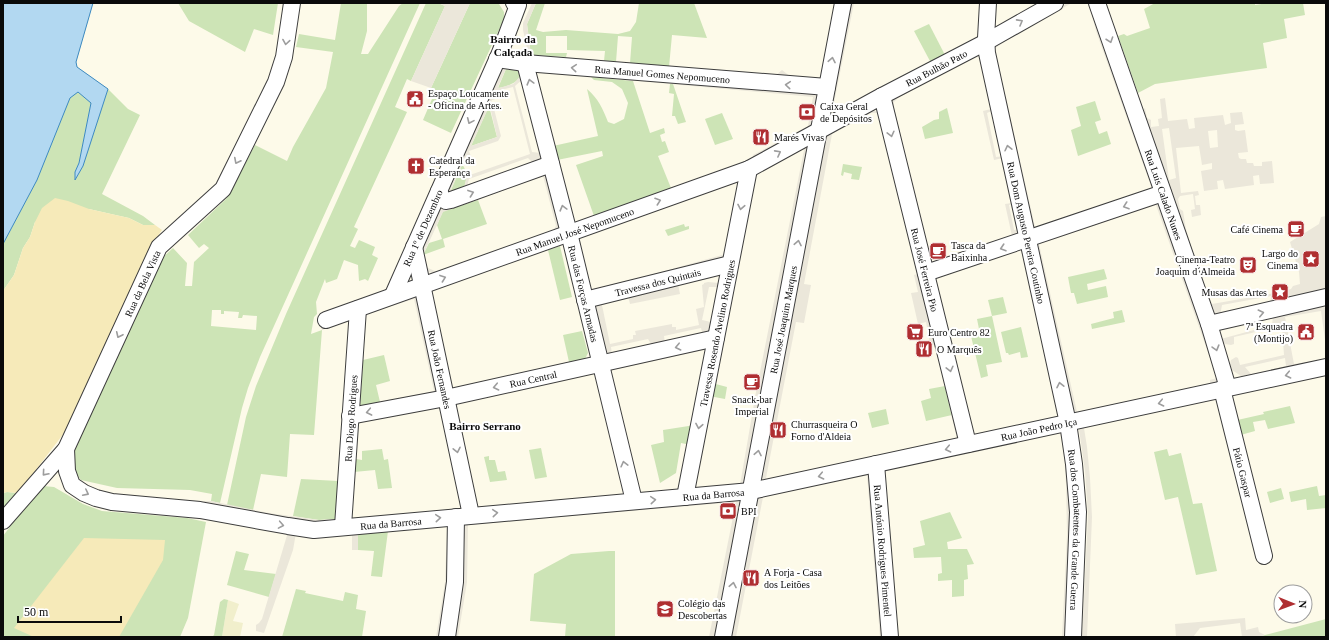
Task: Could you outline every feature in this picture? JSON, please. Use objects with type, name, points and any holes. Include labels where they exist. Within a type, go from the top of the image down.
[{"type":"street","name":"Rua da Bela Vista","points":[[3,521],[66,449],[159,247],[223,189],[276,82],[284,57],[292,3]]},
{"type":"street","name":"Rua José Joaquim Marques","points":[[723,637],[843,3]]},
{"type":"street","name":"Rua Dom Augusto Pereira Coutinho","points":[[988,3],[986,42],[987,53],[1068,423]]},
{"type":"street","name":"Rua Bulhão Pato","points":[[818,132],[882,96],[986,42],[1055,3]]},
{"type":"street","name":"Rua Luís Calado Nunes","points":[[1097,3],[1209,324],[1225,388]]},
{"type":"street","name":"Rua 1º de Dezembro","points":[[393,296],[497,59],[516,4]]},
{"type":"street","name":"Rua Manuel Gomes Nepomuceno","points":[[497,59],[525,63],[827,87]]},
{"type":"street","name":"Rua das Forças Armadas","points":[[525,63],[569,233],[634,501]]},
{"type":"street","name":"Rua José Ferreira Pio","points":[[882,96],[968,444]]},
{"type":"street","name":"Rua Manuel José Nepomuceno","points":[[326,320],[749,169],[818,132]]},
{"type":"street","points":[[439,191],[442,198],[446,201],[451,200],[551,164]]},
{"type":"street","name":"Travessa Rosendo Avelino Rodrigues","points":[[686,497],[749,169]]},
{"type":"street","points":[[926,273],[1028,240],[1163,193]]},
{"type":"street","name":"Rua João Fernandes","points":[[414,247],[446,398],[464,516],[447,637]]},
{"type":"street","name":"Travessa dos Quintais","points":[[585,300],[730,264]]},
{"type":"street","points":[[1209,324],[1326,298]]},
{"type":"street","name":"Rua Diogo Rodrigues","points":[[343,526],[358,309]]},
{"type":"street","name":"Rua Central","points":[[350,416],[446,398],[716,338]]},
{"type":"street","name":"Rua João Pedro Iça","points":[[751,491],[1326,366]]},
{"type":"street","name":"Pátio Gaspar","points":[[1225,388],[1264,556]]},
{"type":"street","name":"Rua dos Combatentes da Grande Guerra","points":[[1068,423],[1074,464],[1078,512],[1073,637]]},
{"type":"street","name":"Rua da Barrosa","points":[[66,449],[67,471],[72,484],[84,493],[112,502],[200,510],[314,530],[343,526],[751,491]]},
{"type":"street","name":"Rua António Rodrigues Pimentel","points":[[876,464],[890,637]]},
{"type":"shaded area","points":[[438,3],[470,3],[431,88],[411,81],[445,6]]},
{"type":"shaded area","points":[[532,3],[536,3],[527,24],[531,55],[775,76],[782,70],[791,77],[791,81],[529,57],[523,30],[523,23]]},
{"type":"shaded area","points":[[851,3],[854,3],[833,108],[839,112],[981,37],[836,114],[831,107]]},
{"type":"shaded area","points":[[1067,3],[1072,3],[1019,32],[994,49],[994,54],[992,44]]},
{"type":"shaded area","points":[[1089,3],[1091,3],[1154,188],[1152,189],[1096,31]]},
{"type":"shaded area","points":[[981,53],[994,110],[987,113],[996,157],[1005,156],[1015,203],[1009,205],[1014,230],[1021,229],[1019,235],[930,264],[891,100],[936,77],[898,98],[894,102],[898,125],[931,262],[1012,236],[1005,204],[1012,203],[1003,158],[994,160],[983,111],[991,109],[979,54]]},
{"type":"shaded area","points":[[996,63],[1002,82],[1001,84]]},
{"type":"shaded area","points":[[503,67],[519,67],[523,79],[515,86],[532,152],[541,153],[541,159],[535,165],[528,158],[469,179],[466,190],[450,194],[448,188]],"holes":[[[506,69],[518,71],[520,76],[513,84],[499,88],[498,87]],[[513,87],[530,154],[467,176],[464,188],[452,191],[451,189],[462,165],[465,161],[472,159],[469,151],[498,141],[501,136],[494,109],[491,111],[497,137],[471,146],[492,100],[499,98],[497,91]]]},
{"type":"shaded area","points":[[535,69],[816,94],[819,98],[814,127],[810,131],[744,163],[754,158],[753,155],[808,126],[813,97],[538,72],[536,75],[572,223],[732,168],[571,226],[569,224],[533,73]]},
{"type":"shaded area","points":[[1001,84],[1006,98],[1035,227],[1081,213],[1034,230]]},
{"type":"shaded area","points":[[1165,98],[1168,121],[1187,119],[1189,129],[1195,128],[1194,118],[1223,115],[1225,125],[1231,123],[1230,113],[1242,112],[1244,124],[1235,125],[1235,130],[1245,130],[1248,152],[1238,153],[1239,158],[1246,159],[1247,163],[1253,163],[1254,166],[1262,166],[1262,162],[1272,161],[1274,183],[1260,184],[1259,175],[1253,176],[1254,185],[1225,189],[1223,180],[1217,181],[1218,189],[1204,191],[1201,171],[1212,169],[1212,163],[1202,165],[1199,146],[1176,148],[1181,193],[1198,191],[1199,195],[1195,196],[1196,205],[1200,205],[1201,215],[1192,217],[1191,210],[1195,209],[1193,194],[1180,196],[1178,199],[1180,209],[1183,211],[1186,229],[1195,259],[1212,304],[1280,292],[1291,289],[1293,286],[1300,284],[1299,272],[1290,242],[1319,224],[1321,217],[1326,216],[1326,291],[1270,304],[1271,296],[1222,305],[1220,316],[1211,313],[1141,112],[1145,108],[1147,118],[1151,120],[1151,127],[1159,126],[1158,119],[1162,118],[1160,99]],"holes":[[[1169,128],[1176,178],[1169,180],[1162,129]],[[1217,130],[1218,147],[1210,148],[1208,131]]]},
{"type":"shaded area","points":[[871,110],[880,112],[883,116],[958,440],[768,481],[761,477],[827,133]],"holes":[[[871,113],[877,113],[881,116],[882,120],[917,274],[914,275],[918,292],[911,293],[918,324],[926,322],[930,344],[935,345],[957,439],[767,479],[796,322],[804,323],[811,285],[804,284],[832,134]]]},
{"type":"shaded area","points":[[808,146],[744,485],[691,491],[692,488],[740,485],[756,392],[804,150],[803,149],[751,175]]},
{"type":"shaded area","points":[[544,174],[546,176],[559,228],[556,233],[434,274],[422,268],[419,257],[439,210]],"holes":[[[543,176],[556,226],[553,231],[439,271],[435,271],[424,265],[423,255],[443,212]]]},
{"type":"shaded area","points":[[743,179],[743,183],[741,181],[575,240],[589,292],[729,253],[728,255],[588,294],[573,239],[575,237]]},
{"type":"shaded area","points":[[1154,201],[1160,204],[1221,383],[1075,414],[1036,244],[1037,242]],"holes":[[[1156,205],[1217,378],[1210,380],[1210,384],[1077,412],[1039,244]]]},
{"type":"shaded area","points":[[677,279],[680,294],[630,304],[628,296]]},
{"type":"shaded area","points":[[708,282],[719,283],[718,287],[709,287],[702,320],[711,322],[709,334],[703,336],[701,328],[664,336],[665,344],[653,347],[648,339],[611,347],[612,355],[605,357],[594,304],[605,301],[606,304],[602,305],[610,344],[633,339],[633,335],[636,335],[635,331],[672,324],[672,327],[676,327],[676,330],[699,325],[696,309],[704,307],[702,285]]},
{"type":"shaded area","points":[[416,295],[437,390],[436,392],[358,408],[363,314]],"holes":[[[414,299],[434,391],[360,406],[366,314]]]},
{"type":"shaded area","points":[[1322,305],[1326,309],[1326,347],[1321,311],[1285,317],[1294,364],[1326,359],[1326,361],[1248,378],[1241,376],[1232,370],[1230,364],[1231,360],[1236,357],[1238,358],[1240,365],[1284,355],[1282,326],[1234,337],[1234,344],[1231,345],[1225,344],[1221,339],[1272,325],[1273,317]],"holes":[[[1285,358],[1286,366],[1251,374],[1245,367]]]},
{"type":"shaded area","points":[[350,318],[352,321],[337,522],[313,522],[204,504],[204,501],[211,501],[269,513],[319,520],[335,519],[350,322],[348,321],[322,330],[321,328]]},
{"type":"shaded area","points":[[708,347],[709,349],[608,371],[606,369]]},
{"type":"shaded area","points":[[1258,389],[1084,428],[1090,478],[1092,517],[1087,637],[1082,637],[1088,516],[1085,471],[1079,429],[1081,427]]},
{"type":"shaded area","points":[[1062,430],[1068,462],[1071,535],[1066,637],[1062,637],[1067,534],[1066,484],[1064,452],[1060,433],[884,471],[882,469]]},
{"type":"shaded area","points":[[870,473],[883,637],[880,637],[867,474],[763,497],[736,637],[730,637],[737,600],[740,600],[746,567],[743,566],[757,498]]},
{"type":"shaded area","points":[[741,499],[716,637],[709,637],[736,502],[468,525],[467,582],[458,637],[455,637],[465,524]]},
{"type":"shaded area","points":[[202,516],[242,523],[448,526],[448,579],[440,637],[436,637],[445,582],[447,527],[358,534],[358,550],[352,550],[352,535],[311,535],[296,533],[293,550],[264,633],[256,631],[256,625],[262,619],[288,532],[201,519]]},
{"type":"shaded area","points":[[228,600],[239,604],[233,621],[243,623],[240,637],[222,637]]},
{"type":"shaded area","points":[[1245,618],[1246,630],[1258,627],[1259,632],[1265,635],[1258,637],[1242,637],[1240,623],[1200,628],[1193,637],[1176,637],[1175,624]]},
{"type":"green space","points":[[3,3],[93,3],[76,62],[77,67],[108,89],[128,109],[140,115],[102,194],[143,216],[155,225],[143,225],[129,218],[89,209],[35,222],[30,237],[23,248],[14,275],[3,291]]},
{"type":"green space","points":[[178,3],[278,3],[273,35],[254,29],[245,52],[189,21]]},
{"type":"green space","points":[[341,3],[367,3],[367,31],[361,54],[368,54],[399,6],[403,3],[420,3],[260,357],[242,408],[220,503],[211,501],[212,494],[190,490],[117,488],[81,480],[74,471],[72,455],[161,259],[173,248],[187,263],[185,286],[192,286],[194,262],[209,248],[204,244],[199,248],[188,235],[226,199],[255,145],[287,161],[293,147],[326,88],[333,52],[296,47],[299,34],[335,40]],"holes":[[[212,310],[221,310],[221,314],[224,314],[224,311],[239,312],[238,318],[242,318],[243,315],[257,316],[256,330],[211,326]]]},
{"type":"green space","points":[[426,3],[438,3],[445,6],[411,81],[407,79],[395,107],[407,112],[354,227],[358,229],[350,246],[355,248],[359,240],[375,247],[372,255],[378,258],[368,281],[365,279],[359,281],[358,265],[344,260],[337,279],[326,283],[325,279],[316,302],[317,314],[314,317],[311,334],[322,330],[314,435],[290,434],[287,477],[261,474],[253,510],[227,505],[246,417],[256,386],[286,314]]},
{"type":"green space","points":[[470,3],[499,4],[504,12],[504,19],[451,133],[423,120],[435,92],[431,88]]},
{"type":"green space","points":[[536,3],[545,3],[536,30],[543,32],[566,30],[618,34],[630,31],[636,22],[639,3],[694,3],[707,38],[672,35],[669,67],[630,63],[632,37],[618,36],[616,62],[604,61],[605,51],[567,50],[567,36],[546,36],[546,53],[567,53],[566,57],[531,55],[527,24]]},
{"type":"green space","points":[[1155,3],[1255,3],[1255,5],[1268,3],[1303,3],[1305,15],[1284,19],[1287,38],[1263,43],[1267,68],[1155,84],[1138,93],[1118,36],[1124,34],[1127,36],[1150,28],[1144,9]]},
{"type":"green space","points":[[929,24],[945,55],[931,63],[914,31]]},
{"type":"green space","points":[[506,69],[518,71],[520,76],[514,83],[498,88]]},
{"type":"green space","points":[[591,77],[633,81],[650,133],[664,128],[665,133],[660,135],[662,142],[665,141],[669,152],[658,156],[671,188],[594,216],[576,165],[603,156],[602,151],[557,160],[553,146],[598,136],[587,89],[600,104],[608,122],[614,124],[624,119],[628,103],[622,89],[612,82],[594,80]]},
{"type":"green space","points":[[670,84],[673,84],[686,122],[678,124],[675,116],[672,116],[674,94],[669,93]]},
{"type":"green space","points":[[1095,101],[1101,120],[1095,122],[1099,134],[1107,131],[1111,144],[1078,156],[1071,130],[1081,126],[1076,107]]},
{"type":"green space","points":[[489,106],[497,137],[471,146]]},
{"type":"green space","points":[[947,108],[953,133],[925,139],[922,127],[934,120],[939,119],[939,112]]},
{"type":"green space","points":[[722,113],[733,139],[715,145],[705,119]]},
{"type":"green space","points":[[843,164],[862,167],[859,180],[851,179],[852,174],[844,172],[843,176],[841,175]]},
{"type":"green space","points":[[462,165],[467,176],[464,188],[452,191],[451,190]]},
{"type":"green space","points":[[478,200],[487,224],[443,239],[445,247],[423,255],[429,243],[442,239],[437,225],[443,211]]},
{"type":"green space","points":[[684,224],[685,227],[689,226],[689,229],[668,236],[665,230]]},
{"type":"green space","points":[[560,246],[572,297],[560,300],[548,250]]},
{"type":"green space","points":[[1104,269],[1107,279],[1087,284],[1088,290],[1106,286],[1108,297],[1077,304],[1074,293],[1071,293],[1068,277]]},
{"type":"green space","points":[[1003,297],[1007,313],[992,316],[988,300]]},
{"type":"green space","points":[[1122,310],[1125,322],[1092,329],[1091,324],[1114,318],[1113,312]]},
{"type":"green space","points":[[992,316],[1002,362],[986,365],[988,376],[981,378],[971,336],[980,334],[977,319]]},
{"type":"green space","points":[[1021,327],[1028,357],[1021,358],[1020,352],[1009,355],[1006,353],[1001,332]]},
{"type":"green space","points":[[582,331],[588,353],[585,359],[569,362],[563,335]]},
{"type":"green space","points":[[384,355],[390,381],[376,385],[380,402],[360,406],[363,360]]},
{"type":"green space","points":[[712,383],[727,387],[725,399],[709,396]]},
{"type":"green space","points":[[945,386],[952,415],[926,421],[921,401],[931,398],[929,389]]},
{"type":"green space","points":[[1290,406],[1295,423],[1268,429],[1265,420],[1253,422],[1255,431],[1237,436],[1233,421]]},
{"type":"green space","points":[[886,409],[889,424],[872,428],[868,413]]},
{"type":"green space","points":[[695,425],[691,445],[681,443],[676,473],[660,483],[651,445],[664,442],[663,430]]},
{"type":"green space","points":[[541,448],[547,477],[535,479],[529,450]]},
{"type":"green space","points":[[382,449],[384,460],[388,459],[392,488],[378,489],[375,470],[354,472],[356,459],[362,460],[362,451]]},
{"type":"green space","points":[[1167,449],[1169,456],[1181,453],[1193,504],[1202,503],[1217,571],[1196,575],[1178,497],[1165,500],[1154,452]]},
{"type":"green space","points":[[489,456],[489,460],[495,460],[498,472],[505,471],[507,480],[490,482],[484,457]]},
{"type":"green space","points":[[301,479],[338,481],[335,519],[319,520],[293,516]]},
{"type":"green space","points":[[43,486],[54,487],[83,504],[102,511],[187,518],[206,522],[188,618],[180,637],[3,637],[3,536],[35,494]]},
{"type":"green space","points":[[1317,486],[1319,496],[1326,495],[1326,508],[1307,510],[1306,499],[1291,502],[1289,492]]},
{"type":"green space","points":[[1281,488],[1284,499],[1270,503],[1267,492]]},
{"type":"green space","points":[[3,493],[18,493],[3,509]]},
{"type":"green space","points":[[950,512],[962,538],[947,542],[948,549],[967,549],[974,564],[967,565],[968,579],[964,580],[964,596],[952,597],[952,580],[938,581],[938,574],[942,573],[941,557],[914,558],[913,548],[925,545],[920,521]]},
{"type":"green space","points":[[388,531],[382,577],[371,576],[374,551],[358,550],[358,534]]},
{"type":"green space","points":[[236,551],[249,554],[244,570],[276,574],[269,597],[227,585]]},
{"type":"green space","points":[[615,551],[615,637],[565,637],[566,624],[530,621],[534,574],[571,554]]},
{"type":"green space","points":[[296,589],[306,591],[305,593],[343,601],[345,592],[358,595],[356,609],[366,611],[362,637],[282,637]]},
{"type":"green space","points":[[224,599],[228,600],[222,637],[212,637],[214,635],[220,602]]},
{"type":"green space","points":[[1326,619],[1326,637],[1258,637],[1307,624],[1313,624],[1313,622]]},
{"type":"sand","points":[[55,198],[89,209],[129,218],[143,225],[155,225],[162,230],[148,251],[71,424],[18,493],[3,493],[3,291],[14,275],[23,248],[30,237],[42,208]]},
{"type":"sand","points":[[84,538],[165,540],[163,560],[119,637],[34,637],[14,628]]},
{"type":"water","points":[[3,3],[93,3],[76,62],[77,67],[108,89],[83,166],[75,180],[75,172],[79,163],[91,103],[78,92],[70,98],[37,180],[3,244]]},
{"type":"place","name":"Espaço Loucamente - Oficina de Artes.","points":[[415,99]]},
{"type":"place","name":"Caixa Geral de Depósitos","points":[[807,112]]},
{"type":"place","name":"Marés Vivas","points":[[761,137]]},
{"type":"place","name":"Catedral da Esperança","points":[[416,166]]},
{"type":"place","name":"Café Cinema","points":[[1296,229]]},
{"type":"place","name":"Tasca da Baixinha","points":[[938,251]]},
{"type":"place","name":"Largo do Cinema","points":[[1311,259]]},
{"type":"place","name":"Cinema-Teatro Joaquim d´Almeida","points":[[1248,265]]},
{"type":"place","name":"Musas das Artes","points":[[1280,292]]},
{"type":"place","name":"Euro Centro 82","points":[[915,332]]},
{"type":"place","name":"7ª Esquadra (Montijo)","points":[[1306,332]]},
{"type":"place","name":"O Marquês","points":[[924,349]]},
{"type":"place","name":"Snack-bar Imperial","points":[[752,382]]},
{"type":"place","name":"Churrasqueira O Forno d'Aldeia","points":[[778,430]]},
{"type":"place","name":"BPI","points":[[728,511]]},
{"type":"place","name":"A Forja - Casa dos Leitões","points":[[751,578]]},
{"type":"place","name":"Colégio das Descobertas","points":[[665,609]]},
{"type":"district","name":"Bairro da Calçada","points":[[513,45]]},
{"type":"district","name":"Bairro Serrano","points":[[485,426]]}]
